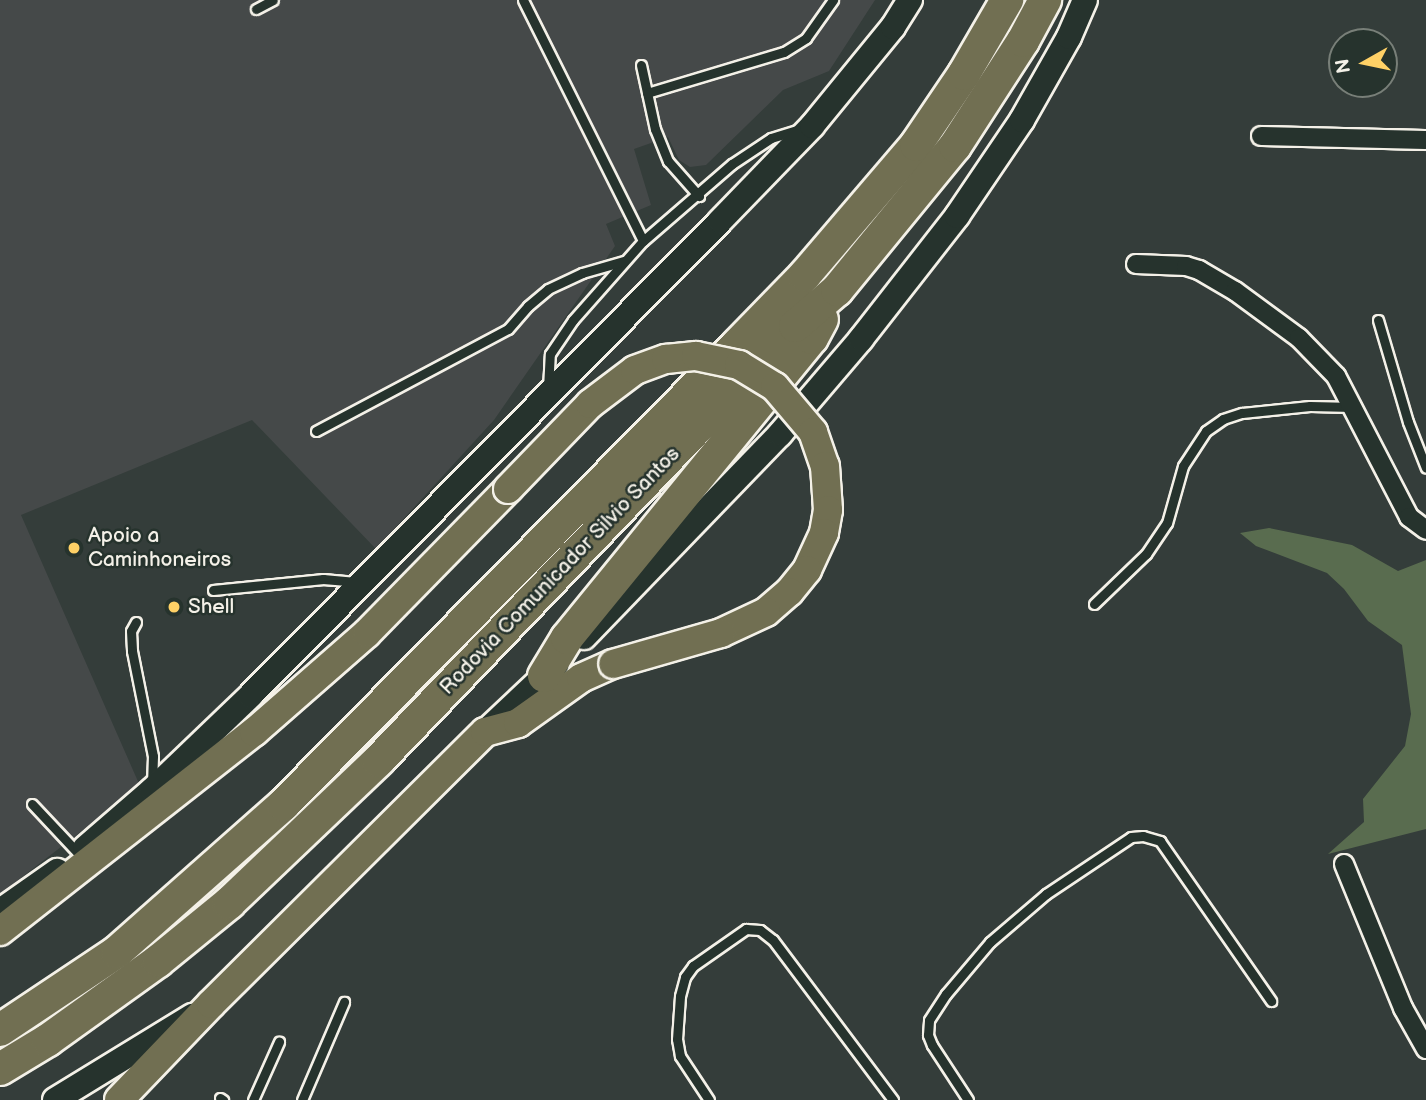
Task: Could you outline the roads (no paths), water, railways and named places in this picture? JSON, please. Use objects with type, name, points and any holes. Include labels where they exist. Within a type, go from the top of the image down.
[{"type":"highway","name":"Rodovia Comunicador Silvio Santos","points":[[0,1030],[117,953],[283,805],[738,344],[805,275],[916,145],[964,74],[1007,0]]},
{"type":"highway","name":"Rodovia Comunicador Silvio Santos","points":[[0,1069],[48,1040],[147,969],[229,903],[377,761],[795,326],[837,290],[955,146],[1023,41],[1045,0]]},
{"type":"highway","points":[[544,676],[561,647],[600,595],[812,338],[837,290]]},
{"type":"main road","points":[[0,911],[79,854],[152,790],[548,396],[813,126],[893,27],[910,0]]},
{"type":"main road","points":[[119,1100],[211,1004],[544,676],[780,434],[861,339],[957,216],[1022,120],[1069,37],[1085,0]]},
{"type":"main road","points":[[0,931],[254,732],[366,633],[590,404],[635,370],[666,359],[696,356],[739,365],[775,387],[813,432],[825,466],[828,510],[824,533],[807,570],[789,592],[766,612],[721,633],[613,664],[581,678],[518,723],[485,732]]},
{"type":"main road","points":[[55,1100],[211,1004]]},
{"type":"main road","points":[[104,1100],[161,1057]]},
{"type":"street","points":[[1261,136],[1426,140]]},
{"type":"street","points":[[1136,264],[1186,266],[1235,291],[1299,338],[1336,376],[1355,407],[1409,517],[1426,530]]},
{"type":"street","points":[[1344,864],[1403,1008],[1426,1049]]},
{"type":"lane","points":[[256,9],[273,0]]},
{"type":"lane","points":[[523,0],[643,241]]},
{"type":"lane","points":[[647,93],[784,52],[806,38],[833,0]]},
{"type":"lane","points":[[641,65],[655,129],[668,161],[698,195]]},
{"type":"lane","points":[[548,396],[550,354],[573,320],[643,241],[732,164],[771,138],[813,126]]},
{"type":"lane","points":[[316,431],[508,329],[528,306],[548,289],[582,273],[624,261]]},
{"type":"lane","points":[[1378,320],[1408,422],[1426,468]]},
{"type":"lane","points":[[1094,604],[1146,554],[1167,523],[1183,466],[1206,431],[1223,418],[1242,413],[1310,406],[1355,407]]},
{"type":"lane","points":[[213,590],[323,579],[361,583]]},
{"type":"lane","points":[[136,622],[131,631],[131,644],[153,755],[152,790]]},
{"type":"lane","points":[[32,804],[79,854]]},
{"type":"lane","points":[[968,1100],[932,1045],[928,1035],[929,1020],[946,994],[990,942],[1046,894],[1131,837],[1143,836],[1160,841],[1271,1001]]},
{"type":"lane","points":[[709,1100],[680,1056],[677,1040],[680,996],[685,977],[693,965],[746,929],[760,930],[773,940],[893,1100]]},
{"type":"lane","points":[[302,1100],[344,1002]]},
{"type":"lane","points":[[253,1100],[279,1042]]},
{"type":"place","name":"Apoio a Caminhoneiros","points":[[74,548]]},
{"type":"place","name":"Shell","points":[[174,607]]}]
